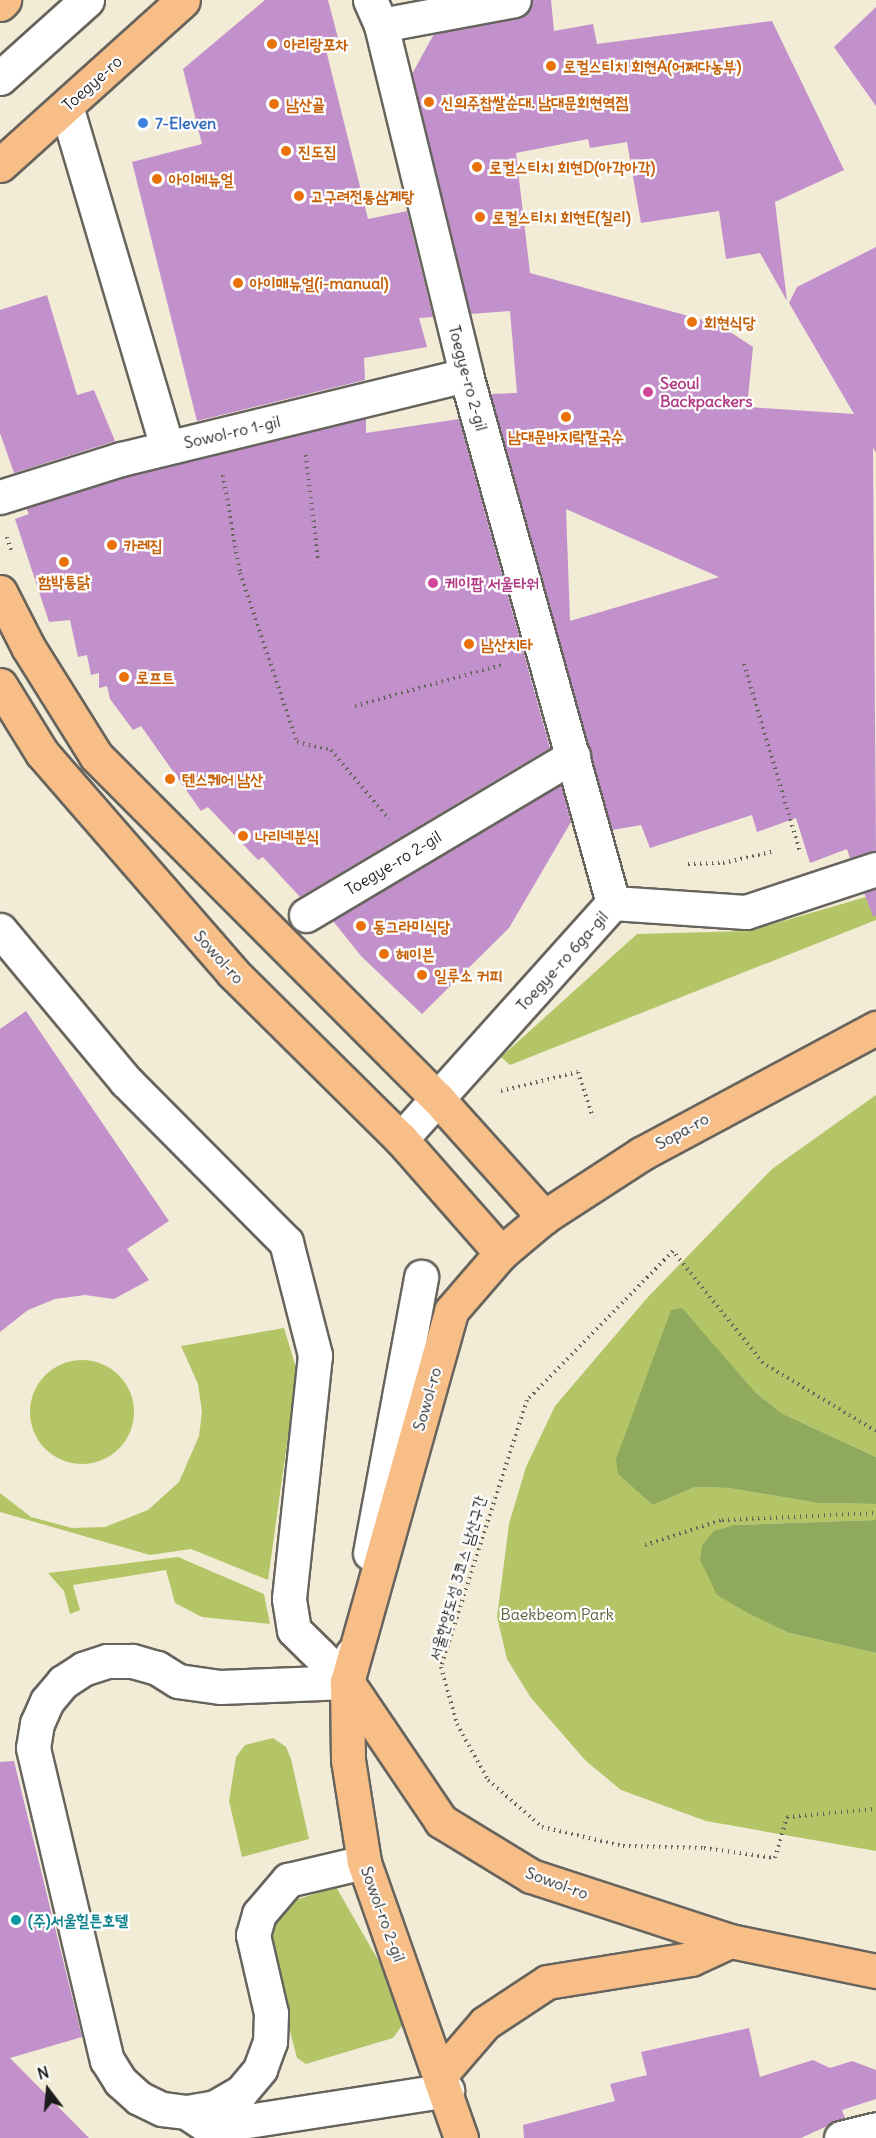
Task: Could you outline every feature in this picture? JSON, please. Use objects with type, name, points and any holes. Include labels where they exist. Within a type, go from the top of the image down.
[{"type":"main road","points":[[0,4],[4,0]]},
{"type":"main road","name":"Toegye-ro","points":[[0,165],[183,0]]},
{"type":"main road","points":[[0,592],[28,647],[96,756],[438,1099],[544,1216]]},
{"type":"main road","name":"Sowol-ro","points":[[0,685],[60,776],[233,973],[401,1139],[501,1253],[452,1311],[347,1682],[441,1821],[531,1876],[730,1941],[876,1971]]},
{"type":"main road","name":"Sopa-ro","points":[[501,1253],[544,1216],[641,1154],[876,1028]]},
{"type":"main road","name":"Sowol-ro 2-gil","points":[[347,1682],[348,1761],[364,1862],[444,2082],[461,2138]]},
{"type":"main road","points":[[444,2082],[485,2023],[547,1982],[691,1959],[730,1941]]},
{"type":"street","points":[[0,78],[87,0]]},
{"type":"street","points":[[375,12],[514,0]]},
{"type":"street","name":"Toegye-ro 2-gil","points":[[375,12],[466,375],[613,903]]},
{"type":"street","points":[[66,106],[167,447]]},
{"type":"street","name":"Sowol-ro 1-gil","points":[[0,497],[167,447],[466,375]]},
{"type":"street","name":"Toegye-ro 2-gil","points":[[306,915],[573,756]]},
{"type":"street","name":"Toegye-ro 6ga-gil","points":[[401,1139],[613,903],[746,912],[876,869]]},
{"type":"street","points":[[0,930],[126,1081],[286,1242],[315,1355],[289,1599],[294,1630],[347,1682]]},
{"type":"street","points":[[347,1682],[421,1277],[452,1311]]},
{"type":"street","points":[[347,1682],[220,1688],[178,1681],[157,1668],[132,1661],[107,1662],[83,1669],[63,1682],[47,1701],[36,1723],[33,1748],[107,2060],[120,2081],[139,2098],[162,2109],[187,2112],[215,2107],[241,2092],[260,2069],[270,2042],[271,2013],[253,1935],[259,1914],[288,1880],[364,1862]]},
{"type":"street","points":[[187,2112],[208,2127],[444,2082]]},
{"type":"street","points":[[841,2138],[876,2129]]},
{"type":"path","points":[[302,415],[318,562]]},
{"type":"path","points":[[216,436],[240,573],[297,742],[331,750],[414,850]]},
{"type":"path","points":[[354,706],[544,653]]},
{"type":"path","points":[[744,664],[812,890]]},
{"type":"path","points":[[675,865],[723,863],[775,851]]},
{"type":"path","points":[[495,1093],[578,1072],[593,1118]]},
{"type":"path","name":"서울한양도성 3코스 남산구간","points":[[876,1431],[764,1363],[673,1251],[527,1400],[441,1667],[457,1724],[488,1780],[542,1827],[623,1846],[704,1848],[775,1858],[786,1817],[876,1809]]},
{"type":"path","points":[[645,1545],[722,1520],[876,1513]]},
{"type":"green space","points":[[876,894],[876,920],[510,1065],[501,1057],[637,934],[749,931]]},
{"type":"green space","name":"Baekbeom Park","points":[[876,1095],[876,1457],[781,1413],[754,1391],[653,1505],[695,1487],[729,1488],[818,1503],[876,1504],[876,1520],[734,1525],[717,1595],[789,1633],[876,1653],[876,1851],[706,1821],[621,1790],[586,1761],[531,1698],[507,1659],[497,1617],[509,1524],[526,1467],[555,1406],[648,1297],[772,1169]]},
{"type":"green space","points":[[682,1308],[754,1391],[781,1413],[876,1457],[876,1504],[818,1503],[729,1488],[695,1487],[653,1505],[618,1474],[616,1459],[671,1310]]},
{"type":"green space","points":[[284,1328],[297,1371],[268,1580],[191,1549],[150,1555],[0,1512],[0,1493],[31,1517],[72,1528],[105,1527],[148,1510],[179,1482],[199,1436],[202,1412],[198,1384],[181,1346]]},
{"type":"green space","points":[[82,1360],[102,1364],[119,1375],[130,1392],[134,1412],[130,1432],[119,1449],[102,1460],[82,1464],[62,1460],[45,1449],[34,1432],[30,1412],[34,1392],[45,1375],[62,1364]]},
{"type":"green space","points":[[876,1520],[876,1653],[789,1633],[748,1613],[717,1595],[700,1560],[702,1545],[714,1531],[734,1525]]},
{"type":"green space","points":[[178,1557],[264,1594],[270,1624],[202,1617],[175,1603],[166,1570],[73,1585],[80,1610],[70,1614],[64,1591],[48,1573]]},
{"type":"green space","points":[[273,1738],[286,1747],[291,1759],[309,1839],[242,1857],[229,1801],[236,1757],[245,1745]]},
{"type":"green space","points":[[336,1887],[407,2010],[406,2020],[393,2038],[306,2064],[297,2058],[266,1937],[289,1902]]},
{"type":"building","points":[[265,0],[328,0],[338,38],[324,42],[368,219],[407,211],[433,317],[419,318],[427,347],[364,358],[365,380],[197,421],[132,162],[202,144],[183,69]]},
{"type":"building","points":[[532,0],[551,0],[554,31],[593,24],[597,44],[772,21],[844,170],[775,202],[787,301],[760,253],[726,259],[719,211],[641,223],[627,142],[590,148],[588,139],[516,153],[530,273],[718,324],[753,347],[747,407],[854,414],[789,303],[797,287],[876,247],[876,453],[873,447],[876,851],[850,858],[847,849],[810,863],[796,818],[757,832],[752,815],[650,848],[641,825],[612,830],[491,394],[517,393],[510,311],[470,314],[412,74],[434,34],[518,18],[527,14]],"holes":[[[566,509],[719,577],[570,621]]]},
{"type":"building","points":[[876,7],[876,106],[834,47]]},
{"type":"building","points":[[47,295],[77,395],[94,390],[115,441],[14,473],[0,433],[0,310]]},
{"type":"building","points":[[366,419],[366,433],[459,419],[550,748],[300,897],[263,857],[258,860],[208,807],[201,811],[141,726],[133,730],[110,699],[107,686],[99,688],[99,673],[91,675],[87,655],[78,657],[70,620],[49,622],[15,519],[29,514],[26,508],[126,477]]},
{"type":"building","points":[[561,785],[571,822],[509,928],[422,1014],[361,956],[333,921]]},
{"type":"building","points":[[876,889],[876,916],[873,916],[864,893]]},
{"type":"building","points":[[26,1011],[169,1221],[127,1249],[149,1280],[114,1299],[85,1295],[55,1299],[28,1310],[0,1332],[0,1029]]},
{"type":"building","points":[[14,1761],[82,2037],[10,2058],[89,2138],[0,2138],[0,1762]]},
{"type":"building","points":[[749,2028],[760,2077],[813,2060],[830,2068],[852,2061],[876,2070],[876,2099],[842,2110],[845,2118],[801,2138],[524,2138],[523,2125],[615,2101],[610,2084],[647,2075],[641,2052]]},
{"type":"place","name":"아리랑포차","points":[[272,44]]},
{"type":"place","name":"로컬스티치 회현A(어쩌다농부)","points":[[551,66]]},
{"type":"place","name":"신의주찹쌀순대. 남대문회현역점","points":[[429,102]]},
{"type":"place","name":"남산골","points":[[274,104]]},
{"type":"place","name":"7-Eleven","points":[[143,123]]},
{"type":"place","name":"진도집","points":[[286,151]]},
{"type":"place","name":"로컬스티치 회현D(아각아각)","points":[[477,167]]},
{"type":"place","name":"아이메뉴얼","points":[[157,179]]},
{"type":"place","name":"고구려전통삼계탕","points":[[299,196]]},
{"type":"place","name":"로컬스티치 회현E(칠리)","points":[[480,217]]},
{"type":"place","name":"아이매뉴얼(i-manual)","points":[[238,283]]},
{"type":"place","name":"회현식당","points":[[692,322]]},
{"type":"place","name":"Seoul Backpackers","points":[[648,392]]},
{"type":"place","name":"남대문바지락칼국수","points":[[566,417]]},
{"type":"place","name":"카레집","points":[[112,545]]},
{"type":"place","name":"함박통닭","points":[[64,562]]},
{"type":"place","name":"케이팝 서울타워","points":[[433,583]]},
{"type":"place","name":"남산치타","points":[[469,644]]},
{"type":"place","name":"로프트","points":[[124,677]]},
{"type":"place","name":"텐스퀘어 남산","points":[[170,779]]},
{"type":"place","name":"나리네분식","points":[[243,836]]},
{"type":"place","name":"동그라미식당","points":[[361,926]]},
{"type":"place","name":"헤이븐","points":[[384,954]]},
{"type":"place","name":"일루소 커피","points":[[422,975]]},
{"type":"place","name":"(주)서울힐튼호텔","points":[[16,1920]]}]
